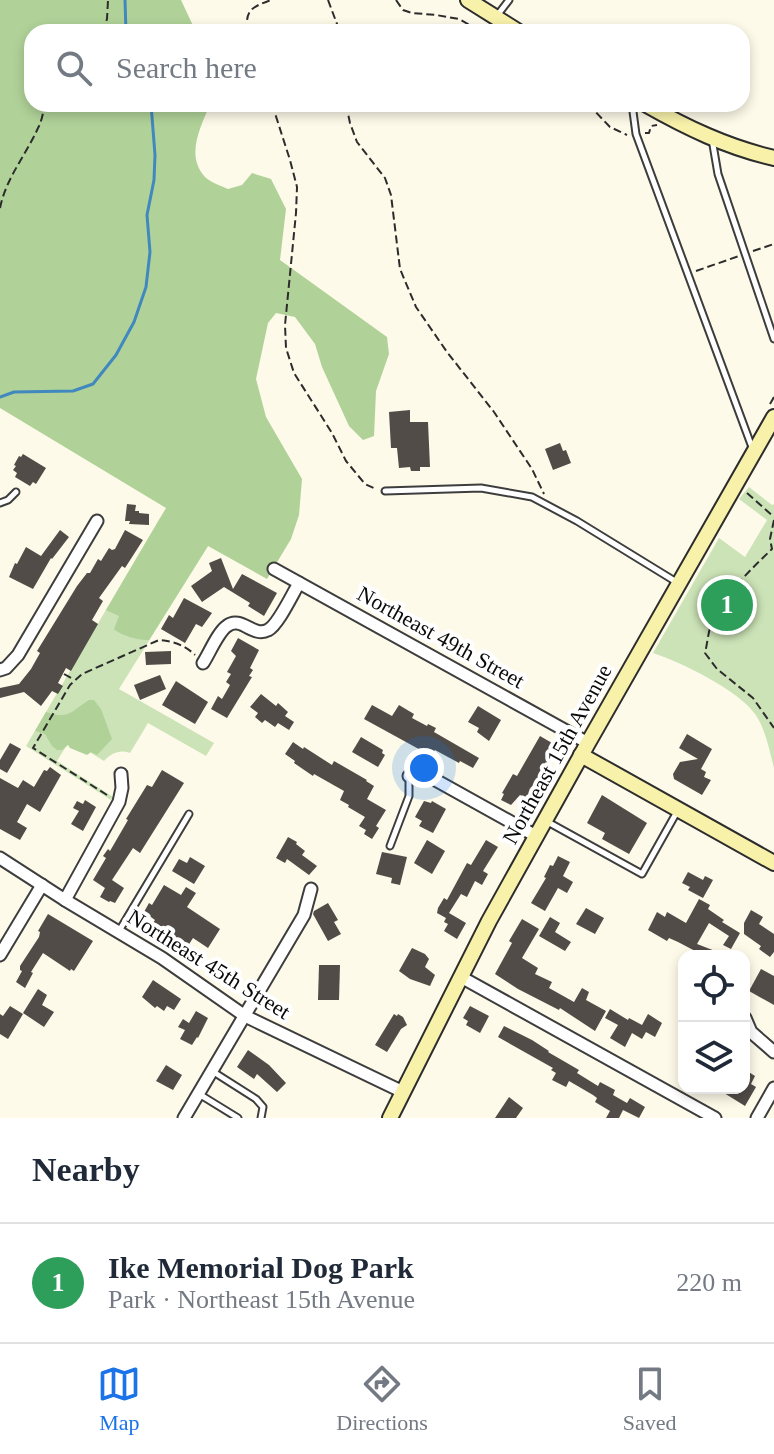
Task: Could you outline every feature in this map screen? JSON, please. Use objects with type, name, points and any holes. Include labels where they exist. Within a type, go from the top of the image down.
[{"type":"street","points":[[468,0],[506,24]]},
{"type":"street","points":[[659,112],[711,138],[774,158]]},
{"type":"street","name":"Northeast 15th Avenue","points":[[390,1118],[472,953],[536,836],[774,417]]},
{"type":"street","points":[[0,670],[18,655],[97,521]]},
{"type":"street","name":"Northeast 49th Street","points":[[274,569],[584,749],[678,810],[774,863]]},
{"type":"street","points":[[203,663],[223,629],[230,623],[240,623],[258,632],[272,628],[299,583]]},
{"type":"street","points":[[65,900],[119,802],[121,774]]},
{"type":"street","points":[[409,776],[430,777],[536,836]]},
{"type":"street","name":"Northeast 45th Street","points":[[0,858],[162,958],[245,1016],[403,1092]]},
{"type":"street","points":[[0,955],[42,885]]},
{"type":"street","points":[[184,1118],[304,915],[311,889]]},
{"type":"street","points":[[461,977],[707,1116]]},
{"type":"street","points":[[747,1022],[751,1032],[774,1052]]},
{"type":"street","points":[[757,1118],[774,1088]]},
{"type":"lane","points":[[496,18],[509,0]]},
{"type":"lane","points":[[633,112],[636,134],[754,453]]},
{"type":"lane","points":[[711,138],[718,174],[774,339]]},
{"type":"lane","points":[[385,491],[481,488],[532,497],[679,584]]},
{"type":"lane","points":[[0,503],[16,492]]},
{"type":"lane","points":[[390,846],[409,796],[409,776]]},
{"type":"lane","points":[[545,820],[642,874],[678,810]]},
{"type":"lane","points":[[119,932],[189,814]]},
{"type":"lane","points":[[211,1070],[256,1099],[263,1107],[261,1118]]},
{"type":"lane","points":[[198,1093],[238,1118]]},
{"type":"path","points":[[105,24],[108,0]]},
{"type":"path","points":[[247,24],[250,10],[271,0]]},
{"type":"path","points":[[328,0],[337,24]]},
{"type":"path","points":[[396,0],[403,10],[459,19],[468,24]]},
{"type":"path","points":[[0,208],[2,195],[39,127],[43,112]]},
{"type":"path","points":[[275,112],[297,187],[285,325],[286,348],[294,373],[346,461],[365,484],[385,491]]},
{"type":"path","points":[[348,112],[357,142],[385,178],[391,195],[400,269],[416,307],[510,435],[532,469],[550,506]]},
{"type":"path","points":[[596,112],[610,127],[625,136]]},
{"type":"path","points":[[688,274],[774,244]]},
{"type":"path","points":[[737,483],[774,518],[770,539],[773,548],[724,601],[710,629],[705,653],[717,669],[753,698],[774,728]]},
{"type":"path","points":[[119,802],[33,748],[70,685],[82,674],[159,640],[188,648],[203,663]]},
{"type":"path","points":[[64,674],[75,681]]},
{"type":"green space","points":[[0,0],[181,0],[192,24],[24,24],[24,112],[207,112],[195,150],[196,160],[205,177],[228,189],[242,185],[252,173],[271,179],[286,209],[280,260],[387,337],[389,354],[376,391],[374,436],[363,440],[349,426],[315,344],[295,317],[276,313],[268,323],[256,379],[266,417],[302,479],[299,515],[291,539],[267,579],[208,546],[149,640],[141,640],[114,629],[119,616],[106,610],[166,508],[0,408]]},
{"type":"green space","points":[[749,487],[774,504],[774,768],[762,727],[747,705],[708,678],[653,653],[719,538],[745,557],[767,520],[739,499]]},
{"type":"green space","points":[[160,518],[208,546],[119,689],[214,743],[206,756],[148,723],[130,753],[116,752],[104,761],[70,740],[57,761],[113,797],[111,800],[26,746]]},
{"type":"green space","points":[[94,700],[101,709],[112,739],[97,755],[91,752],[87,755],[68,745],[57,750],[45,734],[35,731],[46,712],[65,715]]},
{"type":"building","points":[[410,410],[410,422],[428,422],[430,467],[420,467],[420,471],[411,471],[410,467],[399,468],[397,448],[391,448],[389,412]]},
{"type":"building","points":[[560,443],[571,463],[553,470],[545,449]]},
{"type":"building","points":[[23,454],[46,468],[36,484],[33,482],[30,486],[15,477],[17,473],[13,470]]},
{"type":"building","points":[[127,504],[136,505],[135,511],[139,513],[149,514],[149,525],[125,521]]},
{"type":"building","points":[[60,530],[69,537],[51,558],[33,589],[9,577],[26,547],[41,556]]},
{"type":"building","points":[[125,530],[143,540],[125,568],[122,566],[99,598],[103,601],[92,620],[98,624],[71,671],[66,668],[58,683],[63,686],[58,694],[52,691],[41,706],[24,692],[0,698],[0,688],[19,684],[31,669],[40,653],[37,651],[77,586],[109,548],[115,549]]},
{"type":"building","points":[[221,558],[233,589],[242,574],[277,593],[264,616],[224,587],[202,602],[191,586],[212,571],[209,563]]},
{"type":"building","points":[[184,598],[212,613],[202,627],[196,624],[185,643],[161,629],[169,615],[173,618]]},
{"type":"building","points":[[238,638],[259,650],[250,668],[253,670],[249,676],[252,677],[227,718],[211,709],[218,696],[222,699],[230,685],[226,682],[231,674],[227,672],[236,656],[231,651]]},
{"type":"building","points":[[171,651],[171,664],[146,665],[145,652]]},
{"type":"building","points":[[160,675],[166,689],[140,700],[134,685]]},
{"type":"building","points":[[176,681],[208,702],[195,724],[162,705]]},
{"type":"building","points":[[261,694],[288,712],[285,716],[294,722],[289,730],[278,723],[275,727],[265,720],[262,723],[255,717],[258,713],[250,707]]},
{"type":"building","points":[[372,705],[392,716],[399,705],[414,714],[412,718],[436,728],[434,732],[479,758],[473,768],[435,750],[432,755],[426,753],[364,719]]},
{"type":"building","points":[[478,706],[501,720],[489,741],[477,732],[479,728],[468,722]]},
{"type":"building","points":[[687,734],[712,749],[701,769],[706,772],[704,777],[711,780],[702,795],[674,779],[673,774],[680,762],[698,759],[679,748]]},
{"type":"building","points":[[540,736],[552,743],[549,748],[554,751],[526,798],[520,795],[511,805],[501,800],[513,774],[517,776]]},
{"type":"building","points":[[361,737],[383,750],[385,755],[378,767],[352,752]]},
{"type":"building","points":[[293,742],[332,765],[334,761],[374,786],[367,799],[386,810],[372,839],[359,826],[365,817],[340,800],[344,791],[313,776],[285,754]]},
{"type":"building","points":[[10,743],[21,749],[7,773],[0,769],[0,760]]},
{"type":"building","points":[[50,767],[61,775],[40,812],[27,804],[17,822],[27,828],[20,840],[0,829],[0,778],[18,788],[23,780],[34,787],[44,770]]},
{"type":"building","points":[[162,770],[184,783],[140,853],[133,848],[112,880],[124,888],[115,903],[109,902],[100,897],[105,888],[93,880],[106,858],[103,856],[108,849],[110,851],[147,785],[152,787]]},
{"type":"building","points":[[602,795],[647,823],[629,854],[602,839],[605,833],[587,823]]},
{"type":"building","points":[[85,800],[96,807],[83,831],[71,824],[79,811],[73,808],[77,801],[83,804]]},
{"type":"building","points":[[424,801],[432,801],[446,809],[433,833],[419,826],[422,821],[415,817]]},
{"type":"building","points":[[288,837],[305,851],[302,855],[317,866],[309,875],[287,859],[285,863],[276,858]]},
{"type":"building","points":[[427,840],[445,851],[432,874],[414,863]]},
{"type":"building","points":[[486,840],[498,847],[483,871],[488,874],[482,885],[475,881],[467,897],[461,894],[449,913],[466,923],[457,939],[444,931],[448,924],[444,922],[446,918],[437,913],[438,908],[444,898],[447,900],[467,863],[471,865]]},
{"type":"building","points":[[382,852],[407,857],[400,885],[391,883],[392,878],[376,874]]},
{"type":"building","points":[[558,856],[570,862],[563,876],[573,882],[567,893],[558,888],[545,911],[531,903],[550,865],[553,866]]},
{"type":"building","points":[[190,857],[205,866],[194,884],[172,871],[179,859],[187,863]]},
{"type":"building","points":[[688,872],[703,880],[705,876],[713,880],[703,898],[682,883]]},
{"type":"building","points":[[164,885],[181,895],[186,887],[196,893],[187,907],[220,929],[208,948],[193,938],[186,949],[150,927],[155,920],[144,912]]},
{"type":"building","points":[[699,899],[710,905],[708,909],[724,920],[722,922],[740,933],[731,949],[723,945],[729,936],[709,923],[697,944],[712,950],[693,950],[648,930],[657,912],[665,917],[667,912],[686,923]]},
{"type":"building","points":[[328,903],[338,920],[334,922],[341,934],[328,941],[313,914]]},
{"type":"building","points":[[586,908],[604,918],[595,934],[576,924]]},
{"type":"building","points":[[751,910],[763,917],[759,924],[774,934],[774,952],[770,957],[744,934],[744,923]]},
{"type":"building","points":[[48,914],[93,941],[74,971],[43,953],[25,988],[16,982],[22,971],[20,966],[39,937],[38,931]]},
{"type":"building","points":[[550,917],[560,923],[555,932],[571,942],[565,951],[539,936]]},
{"type":"building","points":[[522,919],[539,929],[522,958],[538,968],[535,974],[552,982],[549,988],[574,1002],[582,988],[589,992],[586,1000],[606,1011],[595,1031],[560,1008],[518,989],[495,974]]},
{"type":"building","points":[[412,948],[429,959],[425,967],[435,975],[430,986],[410,979],[399,971]]},
{"type":"building","points":[[319,965],[340,965],[339,1000],[318,1000]]},
{"type":"building","points":[[761,969],[774,976],[774,1005],[750,992]]},
{"type":"building","points":[[153,980],[181,999],[174,1010],[167,1006],[164,1011],[157,1006],[155,1008],[142,997]]},
{"type":"building","points":[[38,989],[47,995],[42,1005],[54,1012],[44,1027],[23,1013]]},
{"type":"building","points":[[10,1006],[23,1014],[8,1039],[0,1034],[0,1014],[3,1016]]},
{"type":"building","points":[[470,1006],[489,1016],[480,1033],[466,1025],[468,1021],[463,1018]]},
{"type":"building","points":[[610,1009],[642,1025],[648,1014],[662,1023],[655,1037],[646,1032],[642,1039],[632,1033],[625,1047],[610,1038],[618,1025],[605,1018]]},
{"type":"building","points":[[196,1011],[208,1018],[192,1045],[180,1039],[185,1030],[178,1027],[183,1019],[189,1023]]},
{"type":"building","points":[[394,1014],[403,1017],[407,1025],[401,1029],[387,1052],[375,1045]]},
{"type":"building","points":[[504,1026],[579,1070],[577,1073],[598,1086],[600,1082],[615,1090],[613,1095],[627,1103],[630,1098],[645,1107],[639,1118],[623,1110],[619,1118],[606,1118],[610,1111],[595,1102],[597,1098],[593,1095],[569,1081],[566,1087],[552,1080],[556,1073],[551,1070],[553,1068],[498,1037]]},
{"type":"building","points":[[248,1050],[269,1065],[286,1083],[277,1092],[257,1074],[254,1079],[237,1067]]},
{"type":"building","points":[[166,1065],[182,1075],[173,1090],[156,1081]]},
{"type":"building","points":[[750,1073],[755,1076],[751,1084],[756,1087],[745,1106],[726,1094],[750,1094]]},
{"type":"building","points":[[509,1097],[523,1108],[516,1118],[495,1118]]},
{"type":"waterway","points":[[125,0],[126,24]]},
{"type":"waterway","points":[[0,397],[14,392],[73,391],[93,384],[116,355],[134,322],[146,287],[150,252],[147,215],[155,155],[152,112]]},
{"type":"place","name":"Ike Memorial Dog Park","points":[[727,605]]}]
